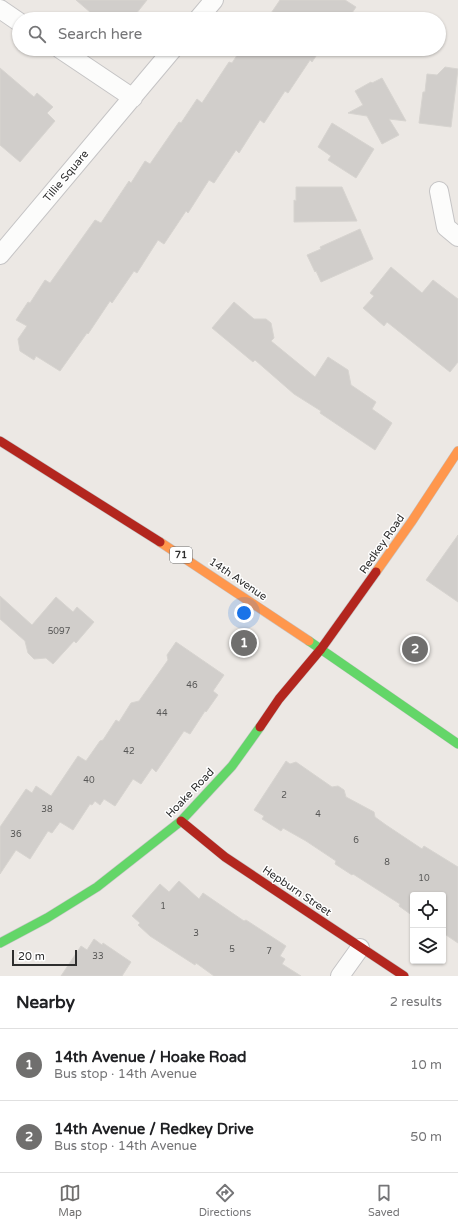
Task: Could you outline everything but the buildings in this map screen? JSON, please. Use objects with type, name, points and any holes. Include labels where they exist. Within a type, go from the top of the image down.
[{"type":"street","points":[[204,12],[214,0]]},
{"type":"street","points":[[0,9],[12,17]]},
{"type":"street","points":[[70,56],[133,98]]},
{"type":"street","name":"Tillie Square","points":[[0,255],[167,56]]},
{"type":"street","points":[[439,191],[446,227],[458,237]]},
{"type":"street","name":"14th Avenue","points":[[0,441],[185,558],[321,649],[458,744]]},
{"type":"street","name":"Redkey Road","points":[[321,649],[412,521],[458,451]]},
{"type":"street","name":"Hoake Road","points":[[0,943],[46,918],[97,887],[181,821],[232,766],[279,700],[321,649]]},
{"type":"street","name":"Hepburn Street","points":[[181,821],[226,857],[404,976]]},
{"type":"street","points":[[340,976],[360,948]]},
{"type":"traffic: fast","points":[[309,641],[458,744]]},
{"type":"traffic: fast","points":[[0,943],[47,918],[97,887],[181,821],[232,766],[260,727]]},
{"type":"traffic: slow","points":[[376,572],[458,451]]},
{"type":"traffic: slow","points":[[160,542],[309,641]]},
{"type":"traffic: jam","points":[[0,441],[160,542]]},
{"type":"traffic: jam","points":[[260,727],[279,699],[321,649],[376,572]]},
{"type":"traffic: jam","points":[[181,821],[225,857],[404,976]]},
{"type":"place","name":"14th Avenue / Hoake Road","points":[[244,643]]},
{"type":"place","name":"14th Avenue / Redkey Drive","points":[[415,649]]}]
